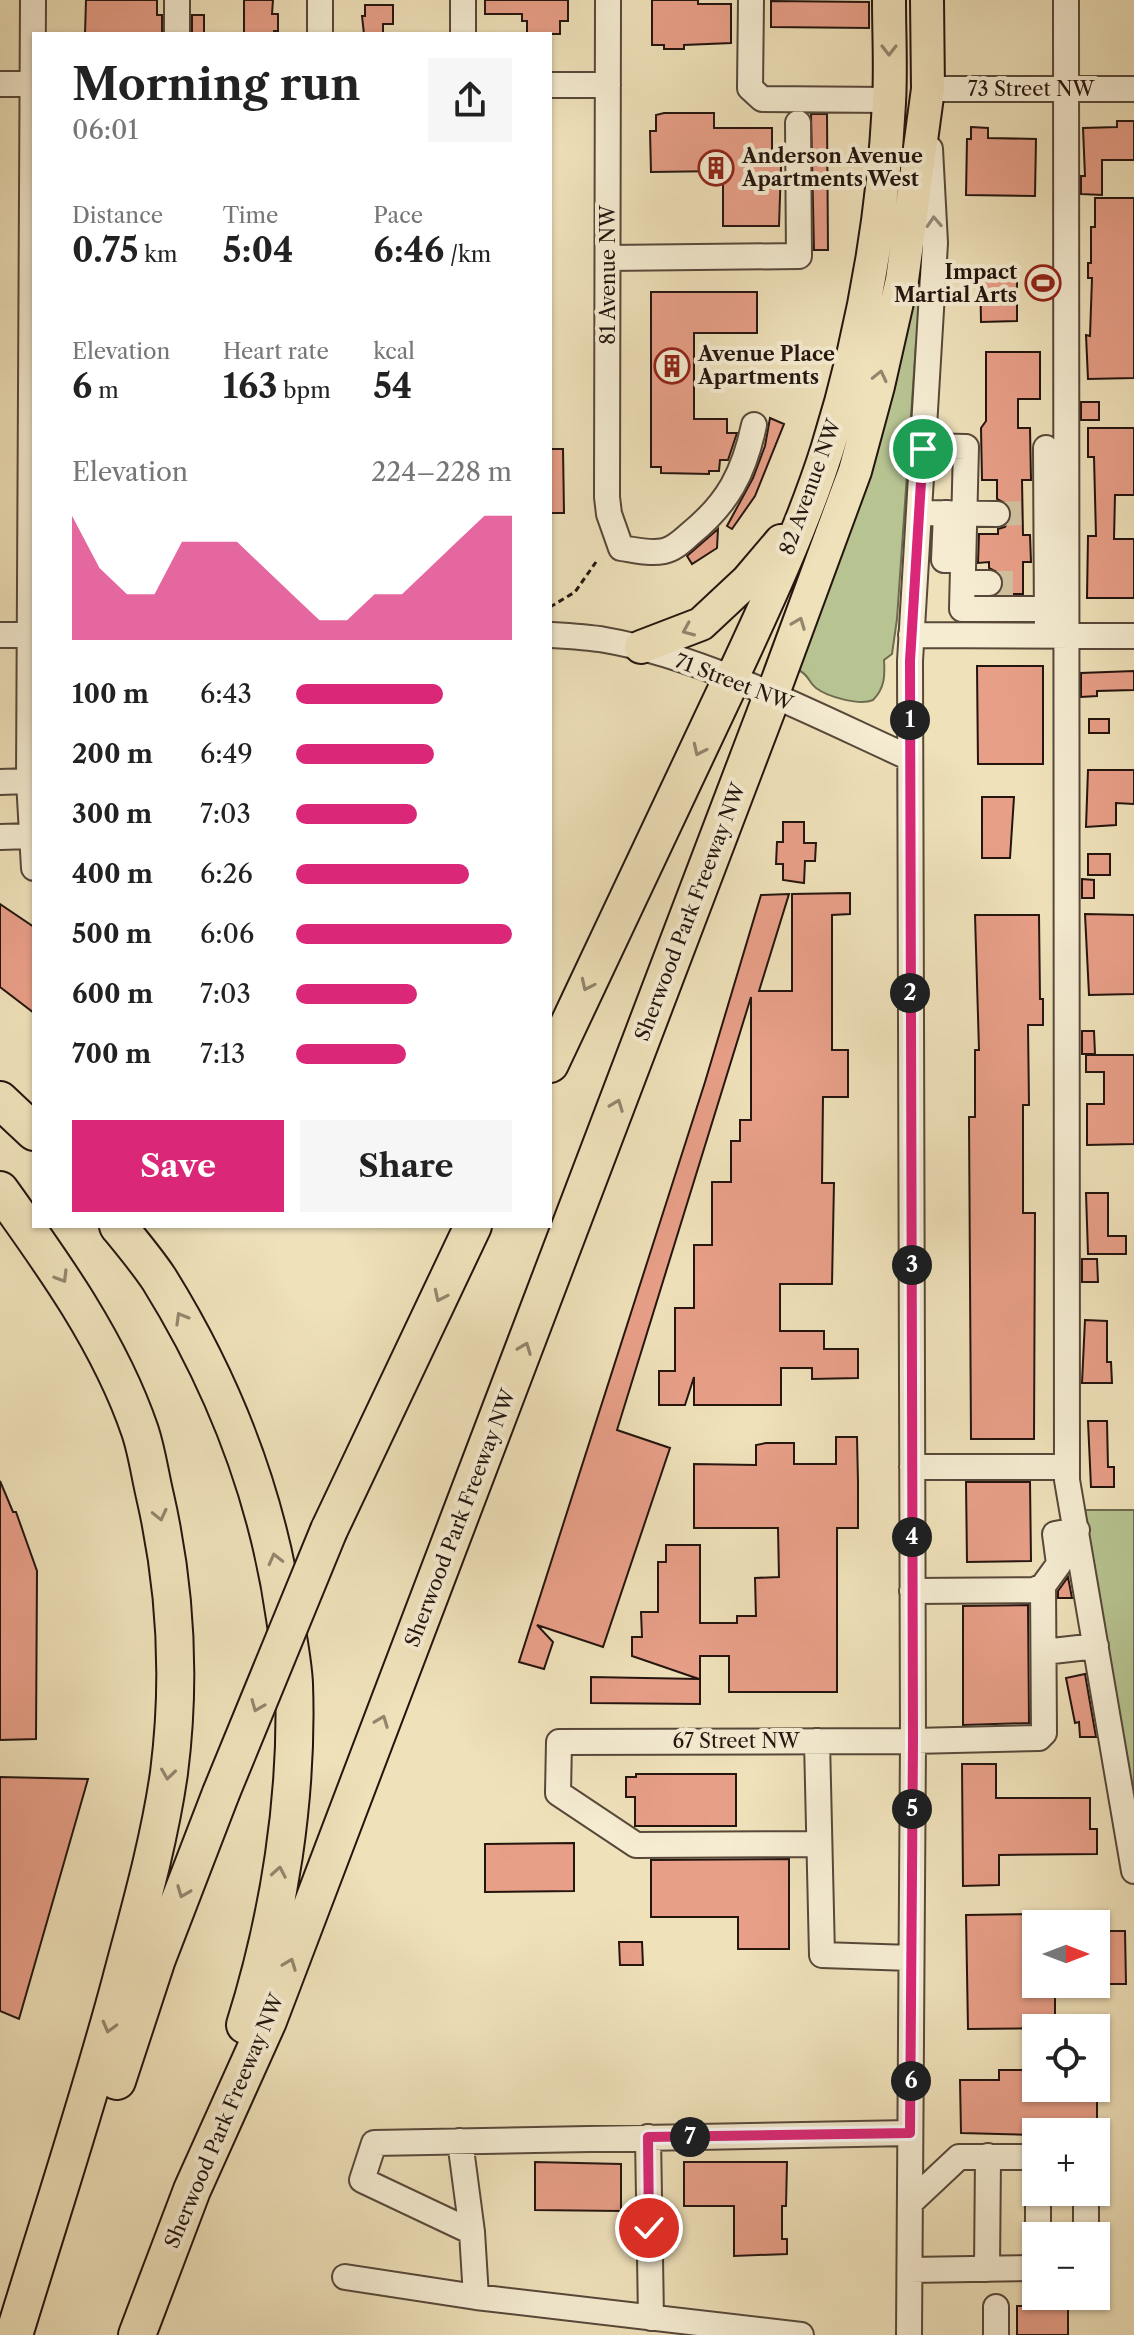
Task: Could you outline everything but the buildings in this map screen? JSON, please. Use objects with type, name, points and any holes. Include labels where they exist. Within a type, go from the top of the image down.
[{"type":"highway","points":[[552,1060],[731,680]]},
{"type":"highway","name":"Sherwood Park Freeway NW","points":[[137,2335],[192,2190],[268,2021],[772,696]]},
{"type":"highway","points":[[0,1100],[32,1130]]},
{"type":"highway","points":[[0,1190],[57,1269],[105,1351],[140,1431],[168,1553],[176,1681],[169,1774],[148,1879],[94,2080],[14,2335]]},
{"type":"highway","points":[[120,1228],[157,1277],[209,1367],[246,1459],[278,1567],[294,1681],[294,1767],[269,1931],[249,2010],[192,2190]]},
{"type":"highway","points":[[35,2335],[157,1959],[221,1793],[329,1530],[472,1228]]},
{"type":"main road","name":"82 Avenue NW","points":[[731,680],[802,517],[827,449],[865,300],[880,207],[890,100],[889,0]]},
{"type":"main road","name":"82 Avenue NW","points":[[772,696],[855,471],[902,280],[928,89],[927,0]]},
{"type":"main road","points":[[641,647],[701,624],[747,581],[802,517]]},
{"type":"street","points":[[33,0],[33,32]]},
{"type":"street","points":[[177,0],[177,32]]},
{"type":"street","points":[[320,0],[320,32]]},
{"type":"street","points":[[463,0],[463,32]]},
{"type":"street","name":"81 Avenue NW","points":[[608,0],[607,497],[609,514],[621,548],[654,553],[669,550],[706,521],[738,477],[747,456],[754,425]]},
{"type":"street","points":[[751,0],[750,88],[762,99],[890,100]]},
{"type":"street","points":[[1066,0],[1056,636],[1067,1467],[1134,1871]]},
{"type":"street","points":[[0,84],[32,84]]},
{"type":"street","points":[[552,85],[608,85]]},
{"type":"street","name":"73 Street NW","points":[[928,89],[1134,89]]},
{"type":"street","name":"82 Avenue NW","points":[[909,2335],[913,1741],[911,635],[935,243],[928,89]]},
{"type":"street","points":[[608,258],[799,256],[798,123]]},
{"type":"street","points":[[923,446],[966,447],[955,513],[963,572],[962,609],[1047,609]]},
{"type":"street","points":[[1046,448],[1034,513],[1035,583],[1056,636]]},
{"type":"street","points":[[920,513],[997,514]]},
{"type":"street","points":[[963,572],[989,583]]},
{"type":"street","points":[[0,635],[32,635]]},
{"type":"street","name":"71 Street NW","points":[[552,635],[641,647],[772,696],[910,758]]},
{"type":"street","points":[[911,635],[1134,636]]},
{"type":"street","points":[[32,672],[29,781],[32,852]]},
{"type":"street","points":[[0,782],[29,781]]},
{"type":"street","points":[[0,837],[30,836]]},
{"type":"street","points":[[912,1467],[1067,1467]]},
{"type":"street","points":[[912,1591],[1034,1590],[1043,1586],[1059,1564],[1055,1534],[1077,1530]]},
{"type":"street","points":[[1043,1586],[1044,1652],[1096,1646]]},
{"type":"street","name":"67 Street NW","points":[[819,1844],[636,1845],[558,1793],[559,1742],[1039,1738],[1044,1733],[1044,1652]]},
{"type":"street","points":[[817,1741],[822,1955],[911,1958]]},
{"type":"street","points":[[472,2232],[362,2180],[374,2143],[910,2133]]},
{"type":"street","points":[[648,2137],[651,2318]]},
{"type":"street","points":[[460,2141],[472,2232],[476,2297]]},
{"type":"street","points":[[910,2203],[959,2157],[1015,2153],[987,2269]]},
{"type":"street","points":[[910,2270],[1022,2268]]},
{"type":"street","points":[[345,2277],[476,2297],[801,2335]]},
{"type":"street","points":[[996,2307],[996,2335]]},
{"type":"path","points":[[552,606],[575,592],[596,562]]},
{"type":"green space","points":[[923,245],[923,317],[916,344],[892,654],[884,660],[883,681],[873,700],[852,701],[821,691],[798,670],[912,303]]},
{"type":"green space","points":[[1077,1510],[1134,1510],[1134,1831]]},
{"type":"tunnel","points":[[997,514],[1023,513]]},
{"type":"tunnel","points":[[989,583],[1023,583]]},
{"type":"place","name":"Anderson Avenue Apartments West","points":[[716,168]]},
{"type":"place","name":"Impact Martial Arts","points":[[1043,283]]},
{"type":"place","name":"Avenue Place Apartments","points":[[672,366]]},
{"type":"route","points":[[649,2228],[648,2137],[910,2133],[913,1741],[910,661],[923,449]]}]
